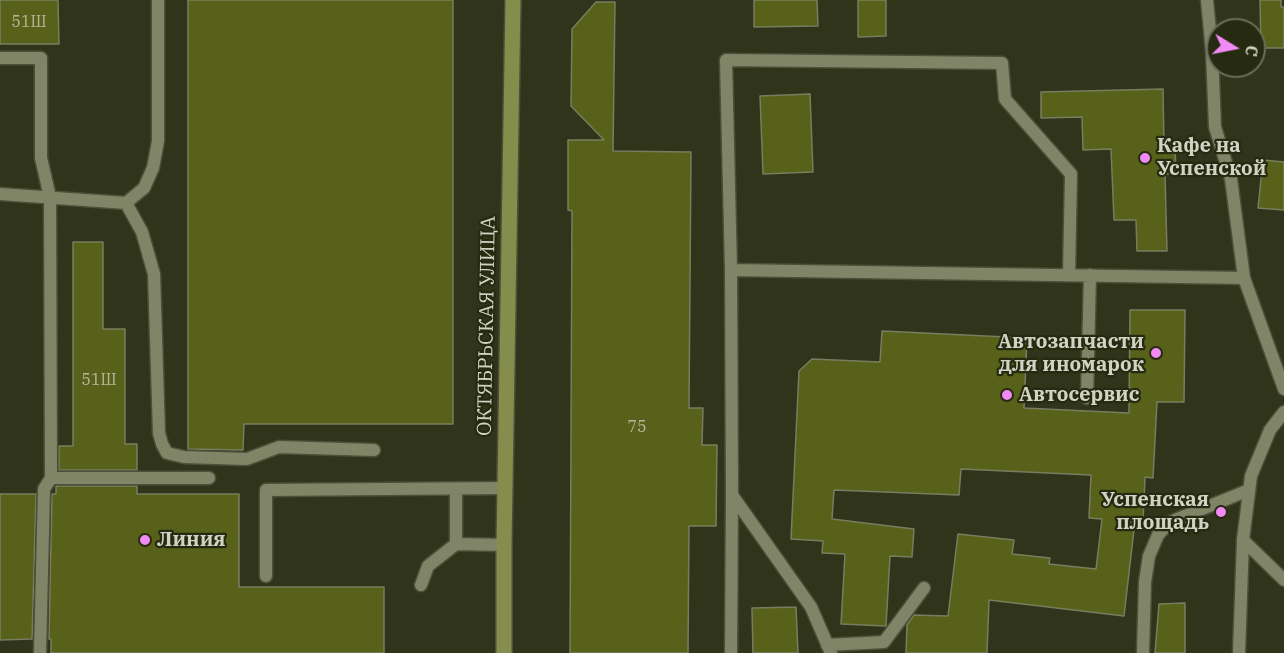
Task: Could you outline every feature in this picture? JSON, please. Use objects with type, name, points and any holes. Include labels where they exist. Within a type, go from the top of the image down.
[{"type":"main road","name":"ОКТЯБРЬСКАЯ УЛИЦА","points":[[504,653],[513,0]]},
{"type":"street","points":[[0,194],[126,203],[144,188],[153,168],[158,141],[158,0]]},
{"type":"street","points":[[1206,0],[1212,52],[1215,127],[1231,179],[1244,278],[1284,389]]},
{"type":"street","points":[[0,58],[41,58],[41,158],[50,197],[51,478],[44,489],[40,653]]},
{"type":"street","points":[[731,653],[731,270],[726,60],[1002,63],[1005,99],[1071,174],[1069,275]]},
{"type":"street","points":[[126,203],[142,232],[154,274],[159,433],[167,453],[184,457],[247,459],[279,447],[374,450]]},
{"type":"street","points":[[731,270],[1244,278]]},
{"type":"street","points":[[1087,398],[1090,275]]},
{"type":"street","points":[[1239,653],[1243,540],[1251,476],[1270,430],[1284,412]]},
{"type":"street","points":[[51,478],[209,478]]},
{"type":"street","points":[[266,576],[266,490],[505,488]]},
{"type":"street","points":[[456,489],[456,544]]},
{"type":"street","points":[[1143,653],[1145,582],[1149,556],[1158,535],[1170,522],[1249,490]]},
{"type":"street","points":[[732,495],[811,607],[829,649],[884,642],[924,588]]},
{"type":"street","points":[[1243,540],[1284,580]]},
{"type":"street","points":[[421,585],[428,566],[456,544],[504,545]]},
{"type":"building","points":[[0,0],[58,0],[59,44],[0,44]]},
{"type":"building","points":[[188,0],[453,0],[453,424],[244,424],[243,450],[188,449]]},
{"type":"building","points":[[754,0],[817,0],[818,26],[754,27]]},
{"type":"building","points":[[858,0],[886,0],[886,36],[858,37]]},
{"type":"building","points":[[1260,0],[1281,0],[1281,7],[1284,7],[1284,48],[1266,48],[1266,18],[1260,18]]},
{"type":"building","points":[[596,2],[615,2],[613,151],[691,152],[689,408],[703,408],[702,445],[717,445],[716,526],[689,526],[688,653],[570,653],[572,211],[568,210],[568,140],[604,140],[571,106],[572,29]]},
{"type":"building","points":[[1163,89],[1164,146],[1175,146],[1176,174],[1165,174],[1167,251],[1137,251],[1136,220],[1114,220],[1111,149],[1083,150],[1082,117],[1041,118],[1041,92]]},
{"type":"building","points":[[810,94],[813,172],[763,174],[760,96]]},
{"type":"building","points":[[1263,160],[1284,162],[1284,210],[1258,208]]},
{"type":"building","points":[[73,242],[103,242],[103,329],[125,329],[125,444],[137,444],[137,470],[59,470],[59,446],[73,446]]},
{"type":"building","points":[[1130,310],[1185,310],[1184,402],[1157,402],[1153,478],[1145,477],[1143,521],[1135,521],[1124,616],[989,600],[987,653],[906,653],[907,625],[914,615],[948,616],[958,534],[1014,540],[1012,554],[1050,558],[1049,564],[1096,569],[1102,519],[1089,518],[1091,475],[961,469],[959,495],[834,490],[832,519],[914,529],[912,557],[890,556],[886,626],[841,624],[845,554],[822,553],[823,541],[791,539],[799,371],[812,359],[880,362],[882,331],[1027,338],[1024,408],[1129,413]]},
{"type":"building","name":"Линия","points":[[56,486],[137,486],[137,494],[239,494],[239,587],[384,587],[384,653],[51,653],[51,639],[49,639],[52,494],[56,494]]},
{"type":"building","points":[[0,494],[36,494],[32,639],[0,640]]},
{"type":"building","points":[[1185,603],[1185,653],[1155,653],[1159,604]]},
{"type":"building","points":[[796,607],[798,653],[753,653],[752,608]]},
{"type":"place","name":"Кафе на Успенской","points":[[1145,158]]},
{"type":"place","name":"Автозапчасти для иномарок","points":[[1156,353]]},
{"type":"place","name":"Автосервис","points":[[1007,395]]},
{"type":"place","name":"Успенская площадь","points":[[1221,512]]},
{"type":"place","name":"Линия","points":[[145,540]]}]
